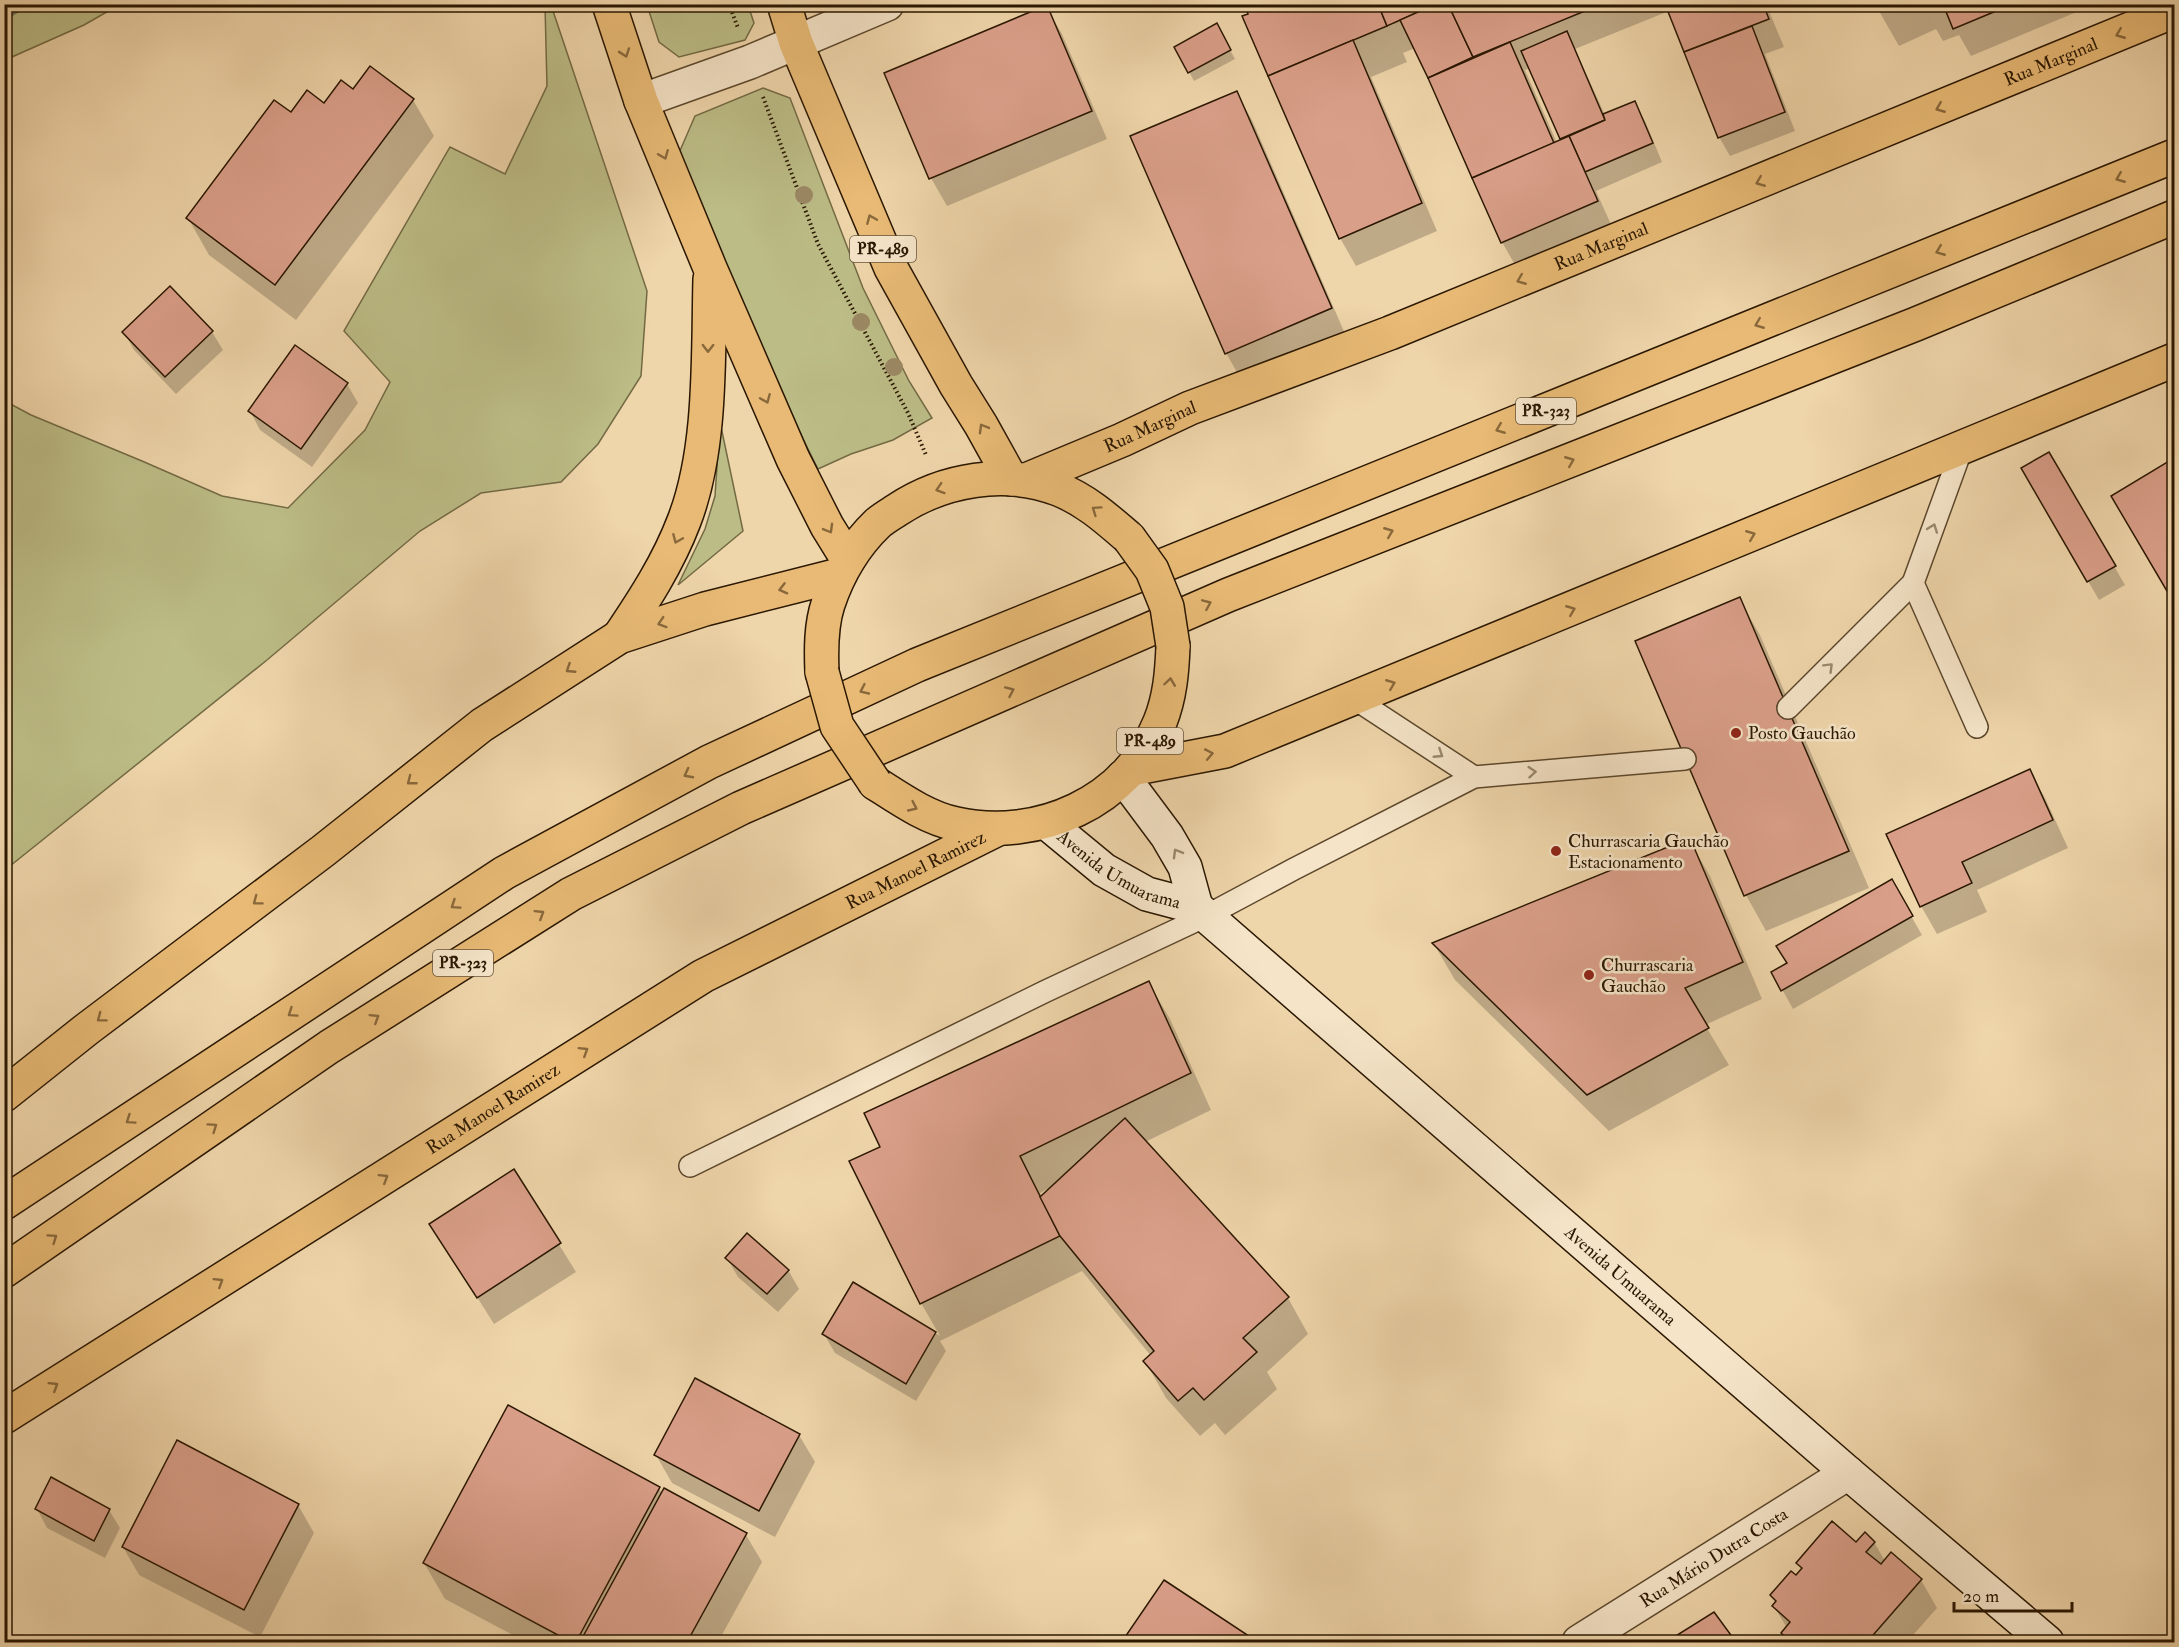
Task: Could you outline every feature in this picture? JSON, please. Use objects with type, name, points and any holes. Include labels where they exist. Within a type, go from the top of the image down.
[{"type":"main road","points":[[4,1095],[323,851],[482,725],[619,637],[844,567],[827,526],[793,459],[710,268],[641,101],[609,4]]},
{"type":"main road","name":"PR-489","points":[[784,4],[796,43],[891,268],[956,386],[1019,480]]},
{"type":"main road","name":"Rua Marginal","points":[[1019,480],[1122,440],[1190,408],[1401,329],[2172,9]]},
{"type":"main road","name":"PR-323","points":[[4,1203],[504,873],[710,762],[917,665],[2175,156]]},
{"type":"main road","name":"PR-323","points":[[4,1271],[329,1047],[561,901],[741,808],[1228,595],[1916,324],[2175,217]]},
{"type":"main road","points":[[619,637],[669,558],[685,519],[694,486],[701,446],[708,377],[710,268]]},
{"type":"main road","points":[[1127,773],[1225,751],[2175,360]]},
{"type":"main road","name":"PR-489","points":[[1019,480],[1059,490],[1097,509],[1129,538],[1152,570],[1167,607],[1173,646],[1171,685],[1160,722],[1147,747],[1127,773],[1103,795],[1079,810],[1047,823],[996,830],[955,824],[908,805],[875,783],[837,726],[822,672],[821,639],[827,606],[844,567],[879,523],[918,496],[964,481],[1019,480]]},
{"type":"main road","name":"Rua Manoel Ramirez","points":[[4,1417],[703,976],[996,830]]},
{"type":"street","points":[[641,101],[750,62],[887,4]]},
{"type":"street","name":"Avenida Umuarama","points":[[1127,773],[1185,867],[1201,912]]},
{"type":"street","name":"Avenida Umuarama","points":[[1047,823],[1104,870],[1147,894],[1201,912],[1848,1473],[2048,1642]]},
{"type":"street","name":"Rua Mário Dutra Costa","points":[[1579,1642],[1848,1473]]},
{"type":"lane","points":[[1788,708],[1912,583],[1962,448]]},
{"type":"lane","points":[[1912,583],[1977,727]]},
{"type":"lane","points":[[1355,699],[1474,777]]},
{"type":"lane","points":[[690,1166],[1474,777],[1685,759]]},
{"type":"path","points":[[729,4],[818,244],[908,413],[942,489]]},
{"type":"green space","points":[[4,5],[119,5],[84,25],[5,60]]},
{"type":"green space","points":[[545,5],[551,5],[647,291],[641,376],[598,444],[561,482],[481,493],[420,531],[267,660],[5,870],[5,401],[31,415],[222,496],[288,508],[365,430],[390,382],[344,331],[450,147],[505,174],[547,86]]},
{"type":"green space","points":[[647,5],[748,5],[754,23],[745,40],[679,57],[659,42]]},
{"type":"green space","points":[[763,88],[790,98],[863,288],[909,381],[932,418],[893,440],[851,454],[818,469],[774,381],[679,153],[695,116]]},
{"type":"green space","points":[[720,422],[743,531],[678,585],[705,529],[715,496]]},
{"type":"building","points":[[1244,4],[1378,4],[1387,26],[1268,76],[1242,16],[1248,14]]},
{"type":"building","points":[[1378,4],[1436,4],[1387,26]]},
{"type":"building","points":[[1436,4],[1448,4],[1473,57],[1428,78],[1400,20]]},
{"type":"building","points":[[1448,4],[1602,4],[1473,57]]},
{"type":"building","points":[[1665,4],[1763,4],[1769,19],[1684,52]]},
{"type":"building","points":[[1943,4],[2013,4],[1953,29]]},
{"type":"building","points":[[1047,5],[1092,111],[929,179],[884,73]]},
{"type":"building","points":[[1217,23],[1231,50],[1188,73],[1174,47]]},
{"type":"building","points":[[1752,26],[1785,112],[1718,138],[1684,52]]},
{"type":"building","points":[[1567,31],[1605,120],[1560,139],[1521,51]]},
{"type":"building","points":[[1353,40],[1422,203],[1339,239],[1268,76]]},
{"type":"building","points":[[1510,42],[1554,143],[1472,178],[1428,78]]},
{"type":"building","points":[[370,66],[414,99],[275,285],[186,218],[274,100],[291,112],[307,90],[324,103],[341,80],[353,89]]},
{"type":"building","points":[[1237,91],[1332,308],[1225,354],[1130,136]]},
{"type":"building","points":[[1635,101],[1653,143],[1585,172],[1569,136],[1605,120],[1603,114]]},
{"type":"building","points":[[1569,136],[1598,201],[1501,243],[1472,178]]},
{"type":"building","points":[[170,286],[213,331],[165,377],[122,332]]},
{"type":"building","points":[[295,345],[348,383],[301,449],[248,411]]},
{"type":"building","points":[[2049,452],[2116,566],[2087,582],[2021,468]]},
{"type":"building","points":[[2174,458],[2174,603],[2111,496]]},
{"type":"building","name":"Posto Gauchão","points":[[1740,597],[1849,851],[1744,896],[1635,641]]},
{"type":"building","points":[[2030,769],[2053,820],[1962,862],[1972,883],[1920,907],[1886,834]]},
{"type":"building","name":"Churrascaria Gauchão","points":[[1690,838],[1743,962],[1685,988],[1709,1028],[1587,1095],[1432,943]]},
{"type":"building","points":[[1892,879],[1913,916],[1781,991],[1771,972],[1787,963],[1776,946]]},
{"type":"building","points":[[1149,981],[1191,1073],[1020,1156],[1060,1236],[920,1304],[849,1161],[880,1147],[864,1113]]},
{"type":"building","points":[[1125,1118],[1289,1297],[1243,1338],[1257,1352],[1204,1400],[1193,1388],[1178,1401],[1143,1361],[1154,1351],[1060,1236],[1040,1197]]},
{"type":"building","points":[[514,1169],[561,1243],[477,1298],[429,1224]]},
{"type":"building","points":[[747,1233],[789,1270],[767,1294],[725,1258]]},
{"type":"building","points":[[853,1282],[936,1332],[906,1384],[822,1334]]},
{"type":"building","points":[[695,1378],[800,1434],[759,1511],[654,1455]]},
{"type":"building","points":[[508,1405],[660,1487],[576,1642],[571,1642],[423,1563]]},
{"type":"building","points":[[177,1440],[299,1504],[244,1610],[122,1547]]},
{"type":"building","points":[[51,1477],[110,1509],[94,1541],[35,1509]]},
{"type":"building","points":[[664,1488],[747,1533],[687,1642],[580,1642]]},
{"type":"building","points":[[1832,1521],[1856,1542],[1865,1532],[1875,1542],[1866,1552],[1881,1564],[1891,1552],[1922,1579],[1867,1642],[1791,1642],[1781,1633],[1790,1622],[1772,1606],[1776,1601],[1770,1595],[1791,1571],[1796,1575],[1802,1568],[1796,1563]]},
{"type":"building","points":[[1164,1580],[1258,1642],[1126,1642],[1123,1640]]},
{"type":"building","points":[[1714,1612],[1736,1642],[1666,1642]]},
{"type":"waterway","points":[[4,14],[21,4]]},
{"type":"place","name":"Posto Gauchão","points":[[1736,733]]},
{"type":"place","name":"Churrascaria Gauchão Estacionamento","points":[[1556,851]]},
{"type":"place","name":"Churrascaria Gauchão","points":[[1589,975]]}]
